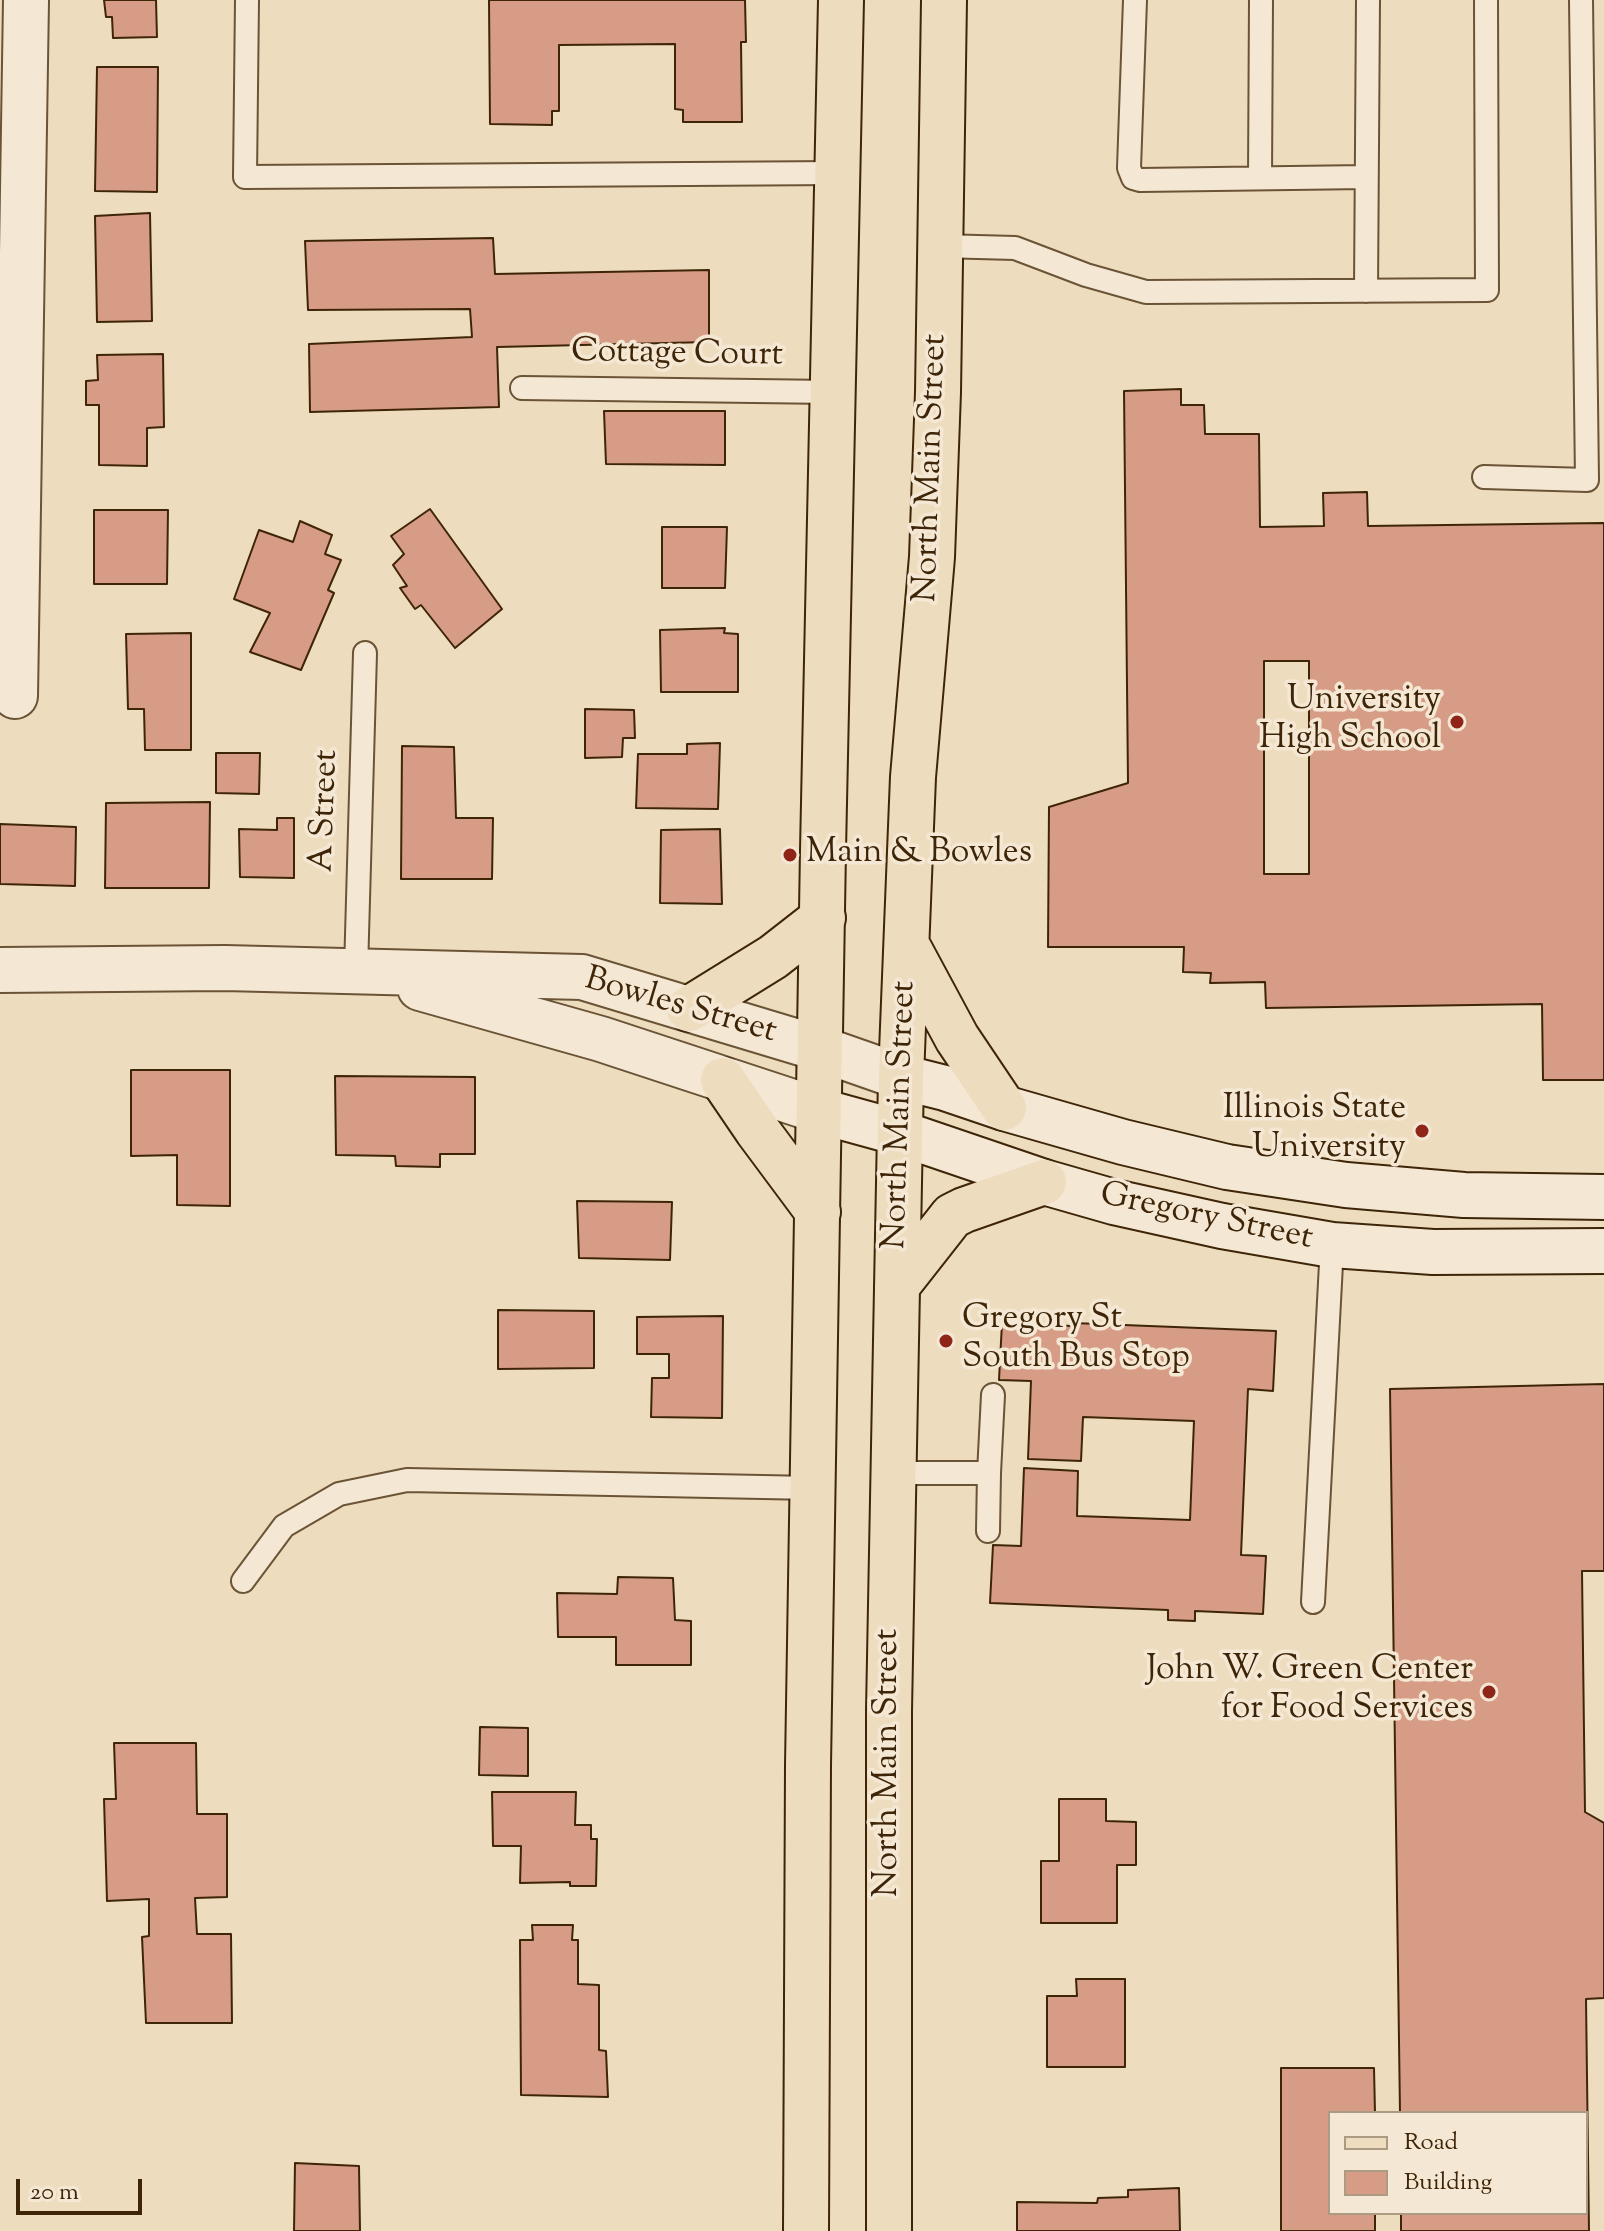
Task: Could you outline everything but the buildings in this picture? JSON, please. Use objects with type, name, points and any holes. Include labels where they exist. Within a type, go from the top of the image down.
[{"type":"main road","points":[[806,2231],[808,1781],[841,0]]},
{"type":"main road","name":"North Main Street","points":[[889,2231],[889,1711],[901,1077],[913,777],[932,557],[938,392],[944,0]]},
{"type":"main road","points":[[689,1009],[773,957],[823,918]]},
{"type":"main road","points":[[906,942],[957,1038],[1004,1108]]},
{"type":"main road","points":[[723,1080],[818,1212]]},
{"type":"main road","points":[[897,1286],[952,1216],[1044,1182]]},
{"type":"street","points":[[15,696],[13,56],[26,0]]},
{"type":"street","name":"Bowles Street","points":[[0,970],[225,968],[582,977],[821,1049],[901,1077]]},
{"type":"street","name":"Bowles Street","points":[[356,970],[601,1039],[820,1111]]},
{"type":"street","name":"Gregory Street","points":[[901,1077],[1123,1142],[1227,1167],[1316,1180],[1464,1195],[1604,1197]]},
{"type":"street","name":"Gregory Street","points":[[820,1111],[900,1133],[1044,1182],[1114,1202],[1222,1226],[1332,1245],[1433,1252],[1604,1251]]},
{"type":"lane","points":[[247,0],[245,177],[836,173]]},
{"type":"lane","points":[[1135,0],[1129,168],[1133,178],[1366,177]]},
{"type":"lane","points":[[1260,178],[1261,0]]},
{"type":"lane","points":[[1366,291],[1368,0]]},
{"type":"lane","points":[[940,246],[1015,248],[1086,275],[1146,292],[1487,290],[1486,0]]},
{"type":"lane","points":[[1484,477],[1587,480],[1581,0]]},
{"type":"lane","name":"Cottage Court","points":[[522,388],[832,392]]},
{"type":"lane","name":"A Street","points":[[356,970],[365,653]]},
{"type":"lane","points":[[1313,1602],[1332,1245]]},
{"type":"lane","points":[[988,1531],[993,1395]]},
{"type":"lane","points":[[894,1473],[989,1473]]},
{"type":"lane","points":[[243,1581],[284,1526],[339,1494],[407,1480],[813,1488]]},
{"type":"place","name":"University High School","points":[[1457,722]]},
{"type":"place","name":"Main & Bowles","points":[[790,855]]},
{"type":"place","name":"Illinois State University","points":[[1422,1131]]},
{"type":"place","name":"Gregory St South Bus Stop","points":[[946,1341]]},
{"type":"place","name":"John W. Green Center for Food Services","points":[[1489,1692]]}]
